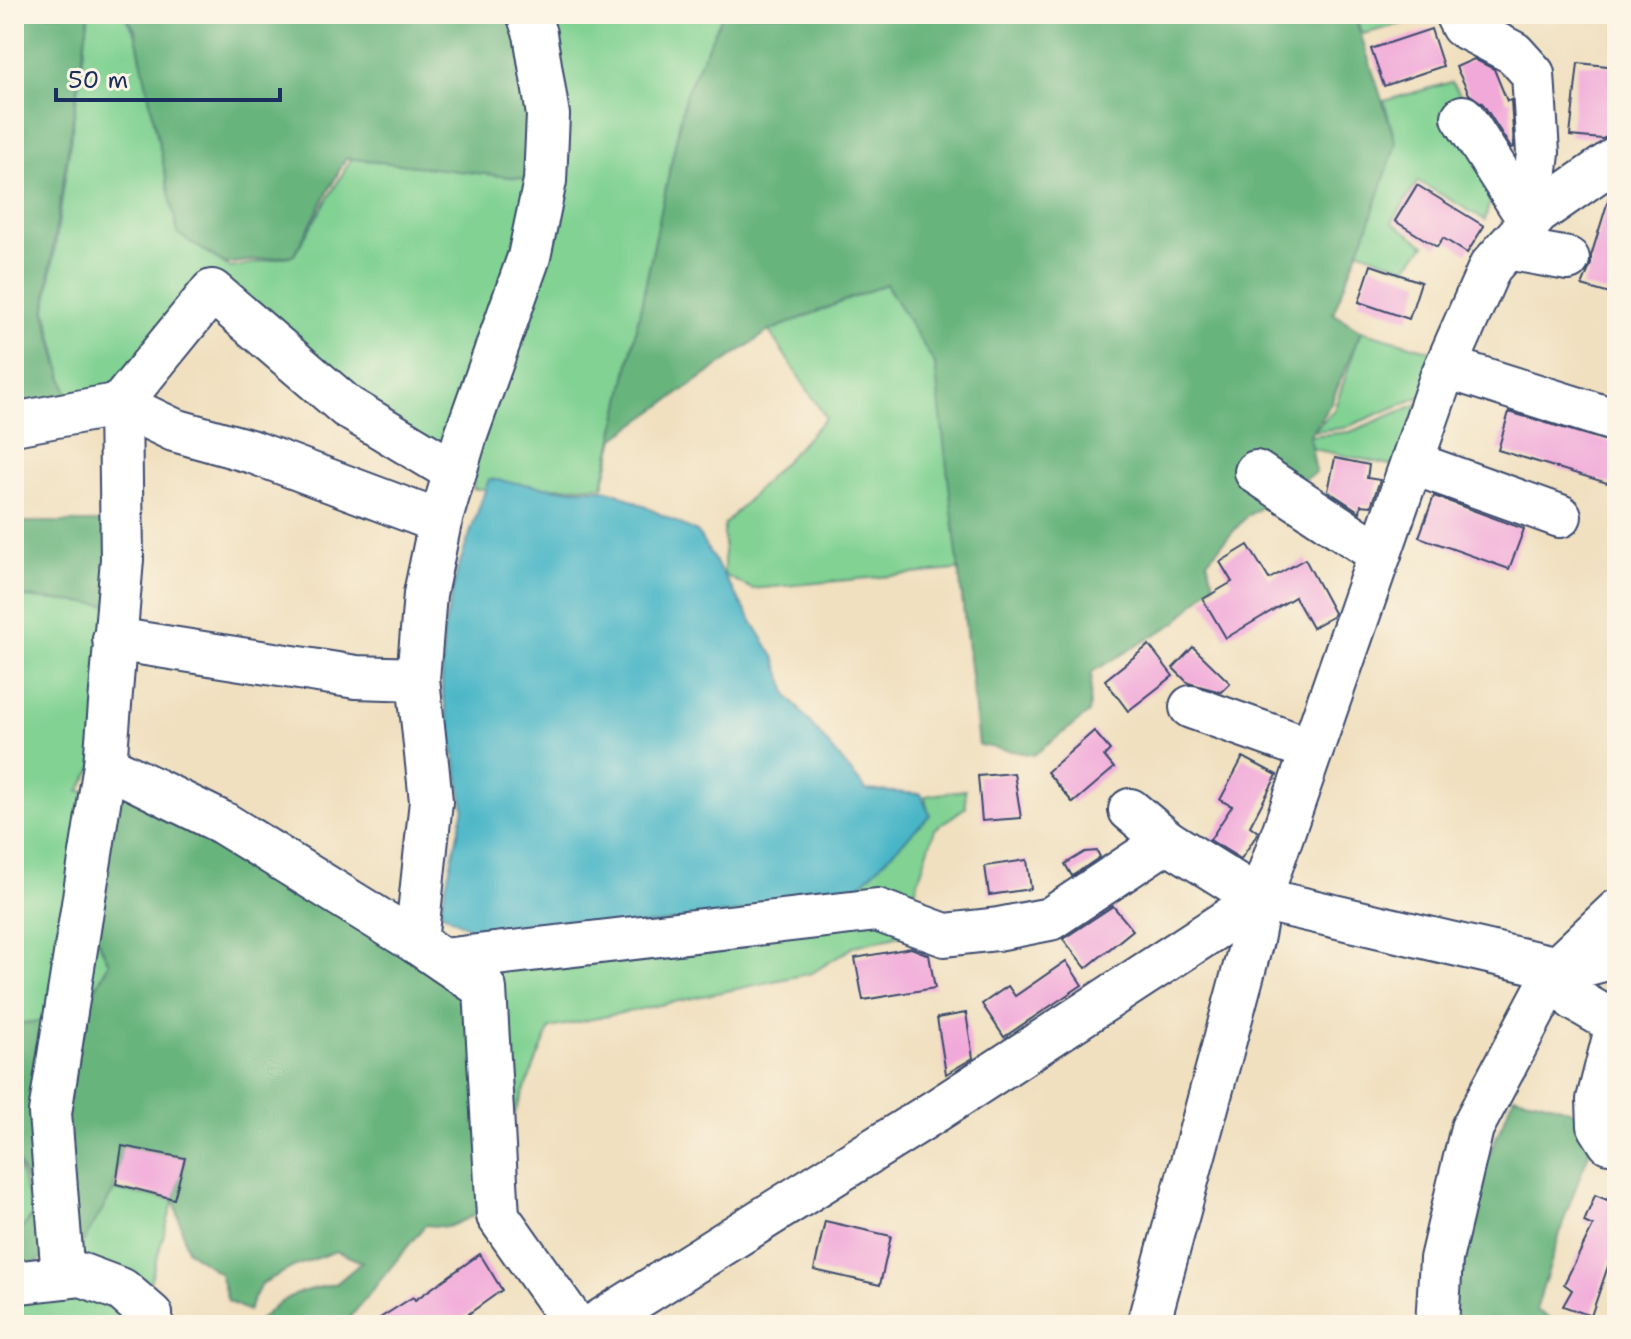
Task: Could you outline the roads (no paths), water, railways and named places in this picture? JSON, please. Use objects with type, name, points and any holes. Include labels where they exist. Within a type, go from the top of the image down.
[{"type":"street","points":[[429,951],[431,801],[418,679],[425,594],[440,522],[455,472],[529,257],[545,181],[548,115],[535,34],[528,14]]},
{"type":"street","points":[[1456,14],[1462,26],[1514,53],[1533,74],[1538,153],[1519,235]]},
{"type":"street","points":[[1463,117],[1519,235],[1568,259]]},
{"type":"street","points":[[1148,1325],[1252,940],[1260,899],[1446,367],[1490,267],[1538,213],[1617,158]]},
{"type":"street","points":[[63,1277],[50,1113],[105,765],[122,559],[120,404],[212,291],[347,407],[455,472]]},
{"type":"street","points":[[1446,367],[1617,421]]},
{"type":"street","points":[[14,424],[120,404],[174,430],[253,452],[440,522]]},
{"type":"street","points":[[1412,463],[1560,516]]},
{"type":"street","points":[[1256,472],[1380,554]]},
{"type":"street","points":[[114,639],[356,677],[418,679]]},
{"type":"street","points":[[1191,707],[1312,750]]},
{"type":"street","points":[[105,765],[223,823],[485,989],[498,1216],[575,1325]]},
{"type":"street","points":[[1130,810],[1167,841],[1260,899],[1566,970],[1603,960],[1617,949]]},
{"type":"street","points":[[429,951],[877,910],[945,935],[998,929],[1050,919],[1167,841]]},
{"type":"street","points":[[594,1325],[937,1110],[1260,899]]},
{"type":"street","points":[[1437,1325],[1441,1259],[1472,1128],[1557,968],[1617,911]]},
{"type":"street","points":[[1557,968],[1574,999],[1617,1024],[1598,1100],[1599,1126],[1609,1142],[1617,1143]]},
{"type":"street","points":[[21,1282],[82,1275],[122,1290],[151,1315],[149,1325]]},
{"type":"water","points":[[489,479],[558,489],[603,489],[697,532],[776,660],[788,696],[866,790],[921,794],[930,815],[848,897],[497,945],[440,911],[464,808],[442,688],[443,633],[457,571]]}]
